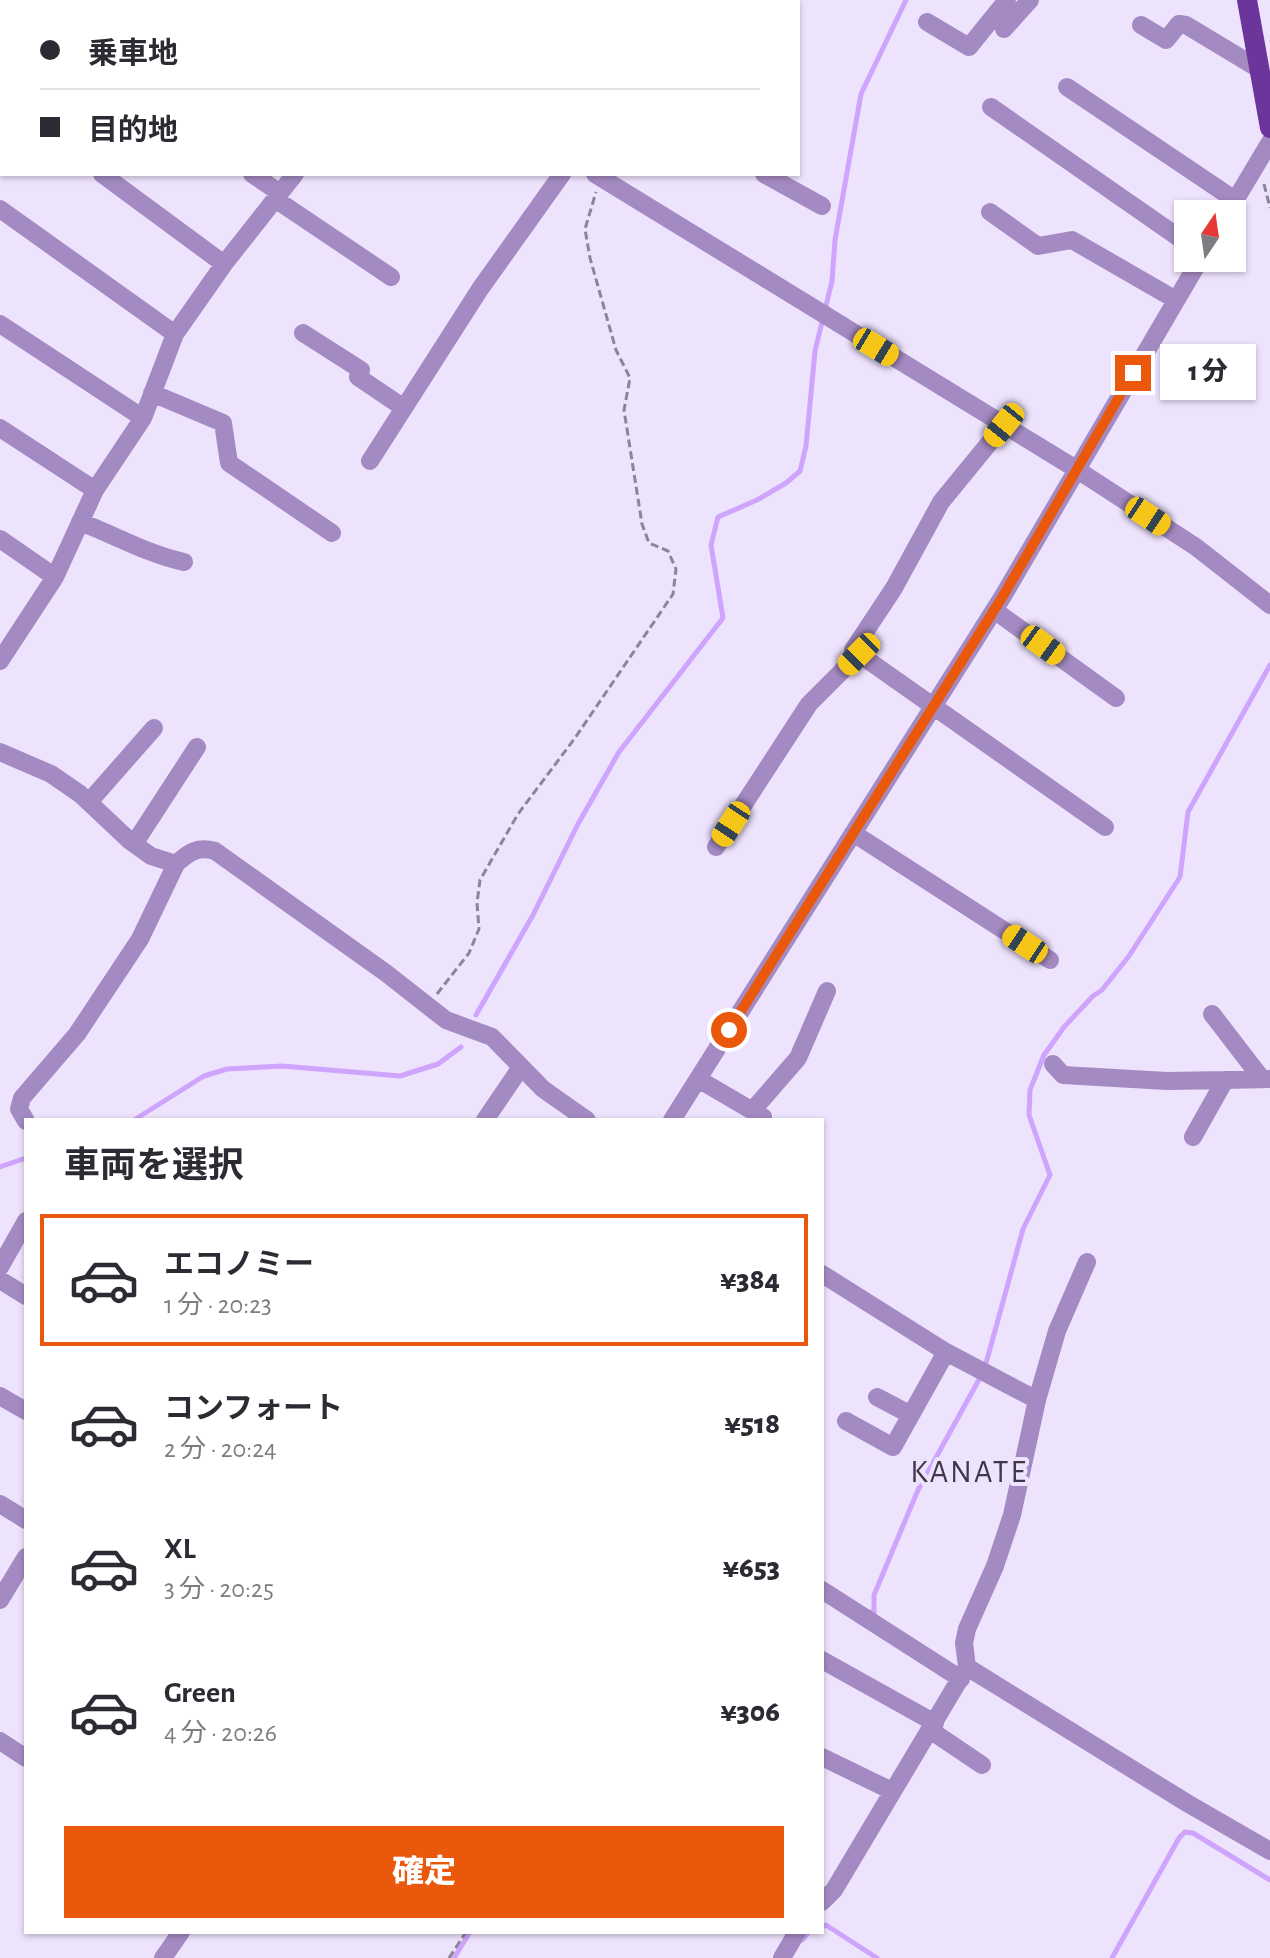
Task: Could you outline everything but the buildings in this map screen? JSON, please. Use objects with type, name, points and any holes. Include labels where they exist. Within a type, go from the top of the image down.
[{"type":"main road","points":[[1247,0],[1270,128]]},
{"type":"street","points":[[927,22],[969,47],[1007,0]]},
{"type":"street","points":[[1004,29],[1030,0]]},
{"type":"street","points":[[1141,25],[1166,40],[1179,24],[1186,25],[1259,69]]},
{"type":"street","points":[[1067,87],[1221,200]]},
{"type":"street","points":[[991,107],[1174,234]]},
{"type":"street","points":[[1235,200],[1270,142]]},
{"type":"street","points":[[105,176],[224,264]]},
{"type":"street","points":[[254,176],[277,196],[391,277]]},
{"type":"street","points":[[1,657],[55,577],[95,490],[143,418],[175,334],[224,264],[293,176]]},
{"type":"street","points":[[370,461],[480,289],[561,176]]},
{"type":"street","points":[[598,176],[625,182],[1076,469],[1196,547],[1270,605]]},
{"type":"street","points":[[768,176],[822,206]]},
{"type":"street","points":[[0,209],[175,334]]},
{"type":"street","points":[[990,212],[1038,246],[1072,240],[1176,300]]},
{"type":"street","points":[[673,1118],[994,610],[1193,272]]},
{"type":"street","points":[[0,324],[143,418]]},
{"type":"street","points":[[303,333],[361,370],[358,377],[404,408]]},
{"type":"street","points":[[152,393],[223,423],[229,463],[332,533]]},
{"type":"street","points":[[1004,425],[941,502],[894,588],[853,650],[1105,827]]},
{"type":"street","points":[[0,428],[95,490]]},
{"type":"street","points":[[80,522],[159,557],[184,562]]},
{"type":"street","points":[[0,539],[55,577]]},
{"type":"street","points":[[994,610],[1116,698]]},
{"type":"street","points":[[716,847],[809,704],[859,654]]},
{"type":"street","points":[[89,802],[154,728]]},
{"type":"street","points":[[134,844],[197,747]]},
{"type":"street","points":[[0,752],[51,774],[89,802],[134,844],[151,856],[176,864]]},
{"type":"street","points":[[853,833],[1050,960]]},
{"type":"street","points":[[24,1118],[19,1109],[22,1098],[77,1034],[140,939],[176,864],[187,854],[203,847],[215,851],[446,1020],[492,1037],[543,1089],[584,1118]]},
{"type":"street","points":[[698,1079],[758,1115],[798,1058],[827,991]]},
{"type":"street","points":[[1212,1014],[1266,1079]]},
{"type":"street","points":[[1053,1064],[1063,1075],[1167,1081],[1266,1079]]},
{"type":"street","points":[[486,1118],[521,1067]]},
{"type":"street","points":[[1193,1137],[1225,1080]]},
{"type":"street","points":[[2,1260],[24,1224]]},
{"type":"street","points":[[824,1900],[834,1890],[964,1673],[967,1629],[995,1566],[1012,1515],[1037,1400],[1057,1331],[1087,1262]]},
{"type":"street","points":[[824,1275],[946,1352],[1037,1400]]},
{"type":"street","points":[[0,1280],[24,1295]]},
{"type":"street","points":[[846,1421],[893,1447],[946,1352]]},
{"type":"street","points":[[0,1396],[24,1410]]},
{"type":"street","points":[[877,1397],[911,1415]]},
{"type":"street","points":[[0,1504],[24,1519]]},
{"type":"street","points":[[0,1600],[24,1560]]},
{"type":"street","points":[[824,1591],[1270,1851]]},
{"type":"street","points":[[824,1661],[933,1726],[982,1765]]},
{"type":"street","points":[[0,1741],[24,1757]]},
{"type":"street","points":[[824,1758],[892,1791]]},
{"type":"street","points":[[163,1958],[180,1934]]},
{"type":"street","points":[[782,1958],[796,1934]]},
{"type":"path","points":[[428,1006],[469,953],[479,929],[477,903],[480,880],[518,814],[575,738],[673,594],[676,569],[668,551],[649,543],[642,524],[624,410],[630,378],[616,350],[590,258],[585,229],[598,176]]},
{"type":"path","points":[[449,1958],[465,1934]]},
{"type":"waterway","points":[[476,1015],[619,752],[723,618],[711,545],[718,517],[757,500],[800,471],[806,446],[815,351],[832,281],[835,240],[861,94],[906,0]]},
{"type":"waterway","points":[[985,1367],[1023,1229],[1050,1175],[1029,1115],[1030,1090],[1044,1055],[1064,1027],[1102,990],[1129,956],[1180,877],[1188,812],[1270,665]]},
{"type":"waterway","points":[[137,1118],[204,1076],[227,1069],[282,1066],[400,1076],[438,1064],[461,1047]]},
{"type":"waterway","points":[[0,1167],[24,1159]]},
{"type":"waterway","points":[[871,1612],[874,1614],[874,1595],[918,1490],[981,1376]]},
{"type":"waterway","points":[[1112,1958],[1185,1832],[1193,1833],[1270,1880]]},
{"type":"waterway","points":[[824,1926],[877,1958]]},
{"type":"waterway","points":[[454,1958],[469,1934]]},
{"type":"waterway","points":[[802,1940],[807,1934]]},
{"type":"district","name":"KANATE","points":[[969,1471]]},
{"type":"route","points":[[729,1030],[1003,596],[1133,373]]}]
